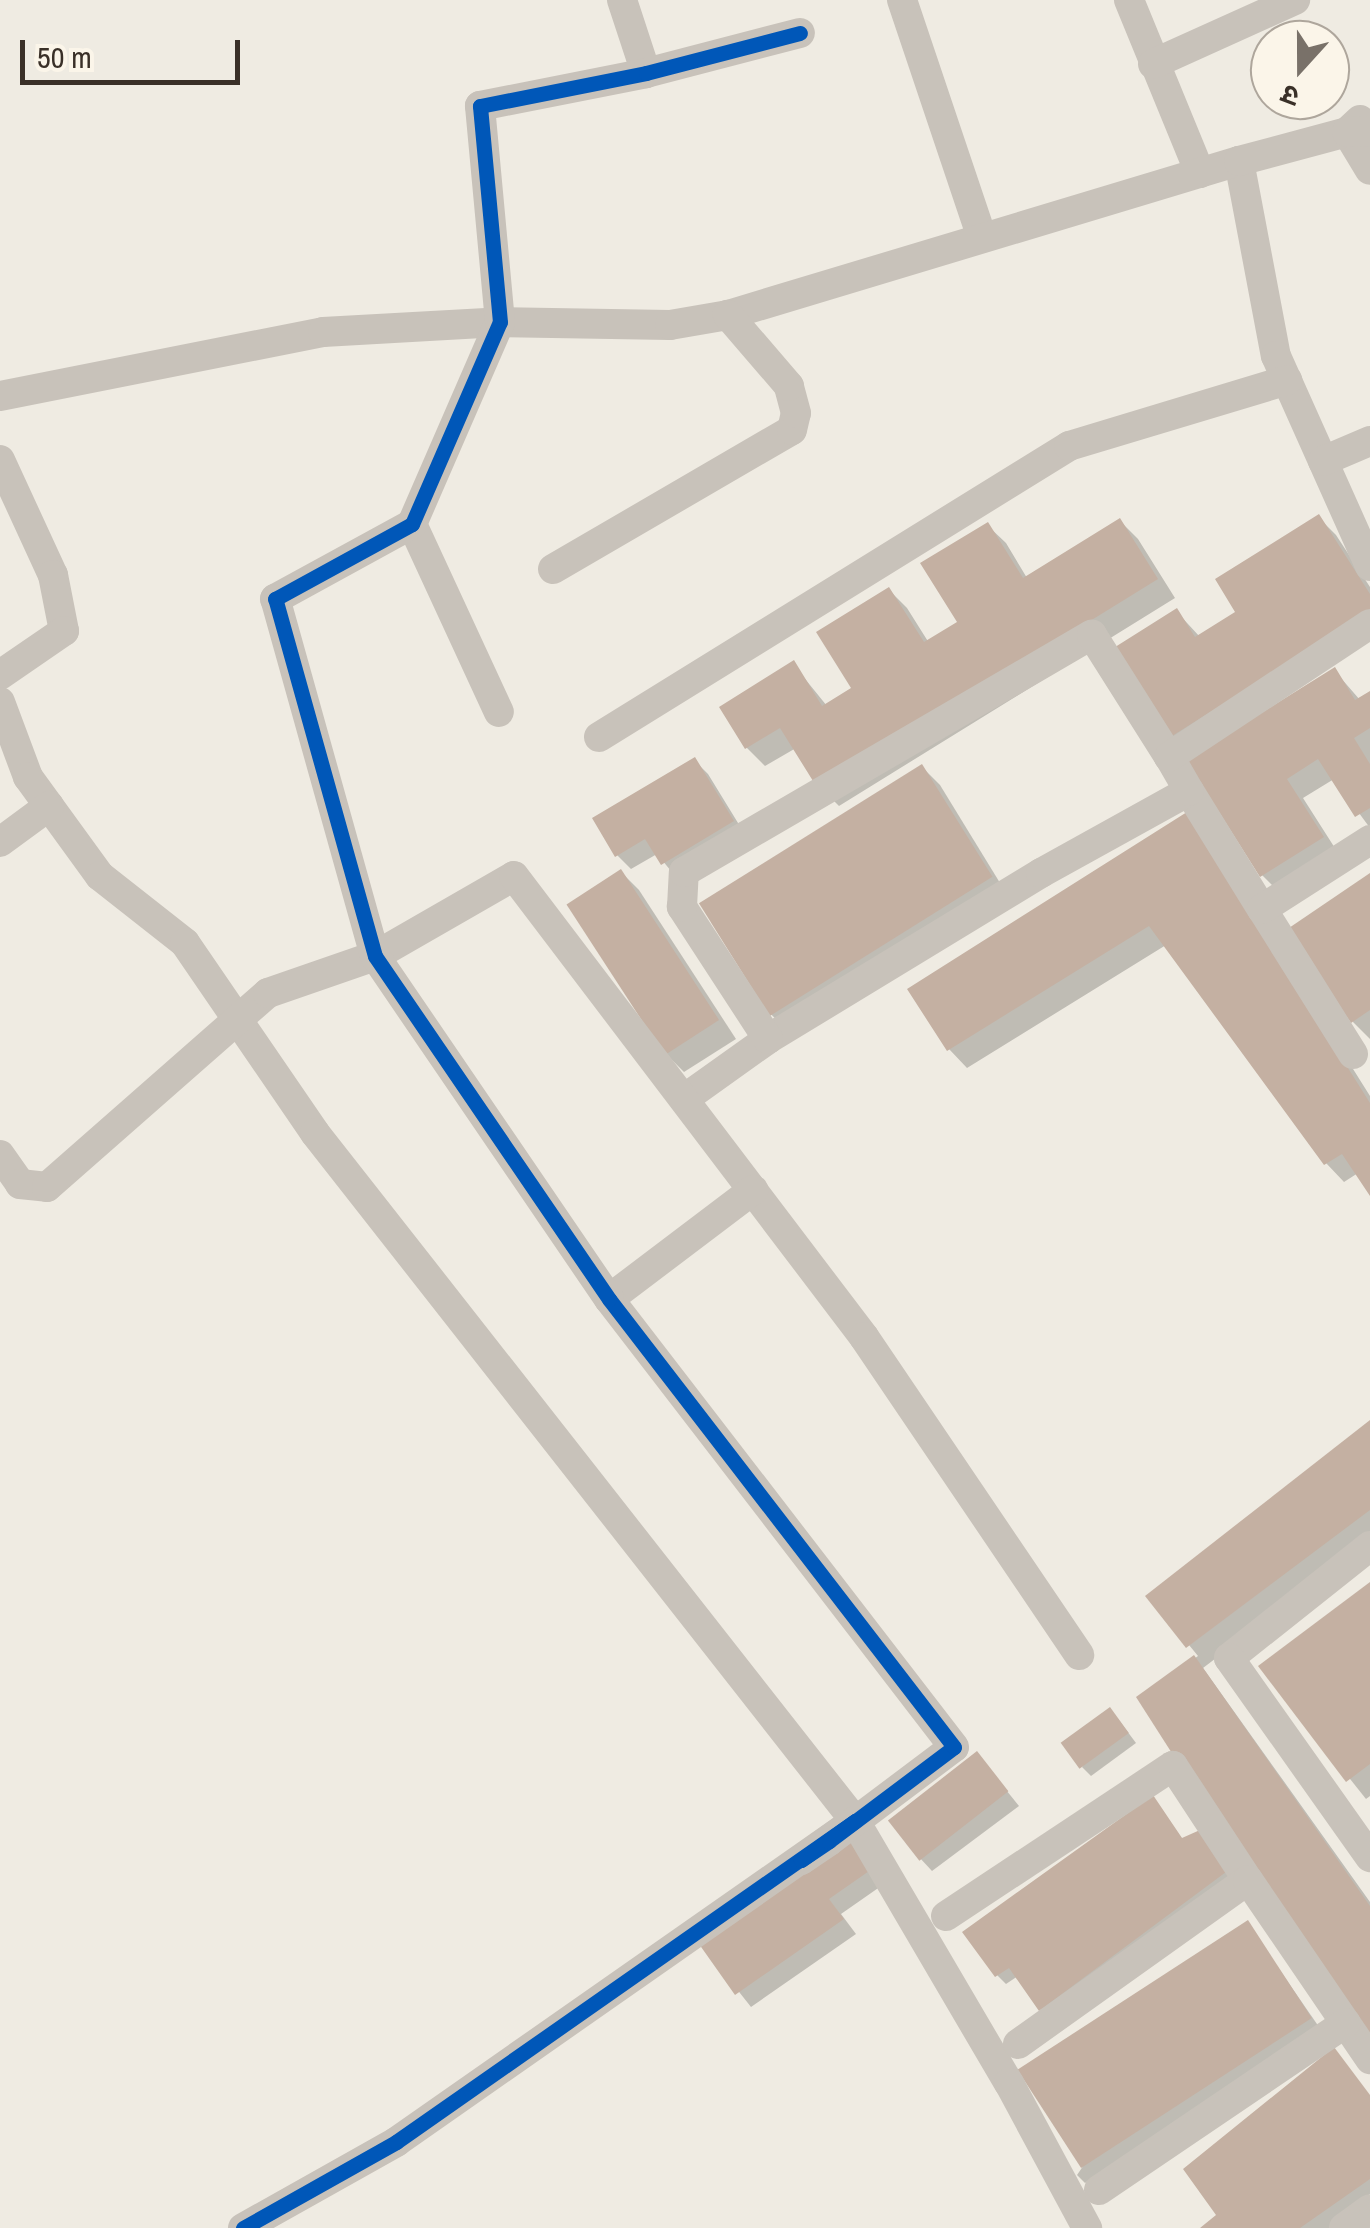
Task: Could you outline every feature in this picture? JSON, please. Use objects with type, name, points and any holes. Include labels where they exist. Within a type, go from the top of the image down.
[{"type":"street","points":[[622,0],[646,73]]},
{"type":"street","points":[[902,0],[982,238]]},
{"type":"street","points":[[1129,0],[1200,172]]},
{"type":"street","points":[[1153,64],[1295,0]]},
{"type":"street","points":[[243,2228],[396,2142],[855,1821],[954,1747],[609,1299],[376,956],[275,599],[412,524],[500,322],[480,106],[646,73],[800,33]]},
{"type":"street","points":[[0,396],[324,332],[500,322],[670,325],[728,315],[1200,172],[1358,131],[1370,111]]},
{"type":"street","points":[[1358,131],[1370,170]]},
{"type":"street","points":[[1239,161],[1276,356],[1370,566]]},
{"type":"street","points":[[553,569],[792,430],[796,414],[789,386],[728,315]]},
{"type":"street","points":[[600,736],[1069,446],[1286,380]]},
{"type":"street","points":[[1323,461],[1370,440]]},
{"type":"street","points":[[0,460],[5,493],[53,575],[64,631],[0,675]]},
{"type":"street","points":[[412,524],[499,712]]},
{"type":"street","points":[[1169,757],[1370,624]]},
{"type":"street","points":[[768,1039],[682,907],[684,872],[1092,635],[1262,909],[1364,1059]]},
{"type":"street","points":[[0,702],[28,777],[100,876],[186,943],[315,1133],[855,1821],[1009,2083],[1087,2228]]},
{"type":"street","points":[[684,1098],[768,1039],[1041,873],[1189,791]]},
{"type":"street","points":[[0,842],[49,806]]},
{"type":"street","points":[[1262,909],[1370,840]]},
{"type":"street","points":[[0,1155],[20,1184],[47,1188],[268,993],[376,956],[514,876],[864,1338],[1079,1655]]},
{"type":"street","points":[[609,1299],[753,1190]]},
{"type":"street","points":[[1370,1546],[1229,1658],[1358,1814],[1370,1857]]},
{"type":"street","points":[[946,1916],[1174,1766],[1370,2059]]},
{"type":"street","points":[[1018,2044],[1248,1880]]},
{"type":"street","points":[[1099,2190],[1346,2023]]},
{"type":"street","points":[[1345,2228],[1370,2208]]},
{"type":"building","points":[[1319,514],[1370,594],[1370,611],[1169,738],[1112,649],[1177,608],[1195,637],[1235,612],[1215,579]]},
{"type":"building","points":[[1120,518],[1158,579],[818,789],[780,728],[745,749],[719,707],[794,660],[822,706],[851,688],[816,632],[889,587],[924,642],[957,622],[920,563],[988,522],[1023,578]]},
{"type":"building","points":[[1335,667],[1355,700],[1370,691],[1370,728],[1354,738],[1370,764],[1370,808],[1355,817],[1318,759],[1287,779],[1324,837],[1260,877],[1186,760]]},
{"type":"building","points":[[695,757],[734,821],[661,865],[645,839],[615,857],[592,818]]},
{"type":"building","points":[[922,764],[992,877],[769,1016],[699,903]]},
{"type":"building","points":[[1187,812],[1370,1103],[1370,1196],[1342,1154],[1324,1165],[1149,926],[947,1051],[907,989]]},
{"type":"building","points":[[621,869],[719,1020],[665,1055],[566,904]]},
{"type":"building","points":[[1370,873],[1370,1010],[1351,1023],[1286,930]]},
{"type":"building","points":[[1370,1420],[1370,1510],[1186,1648],[1145,1596]]},
{"type":"building","points":[[1370,1582],[1370,1764],[1346,1782],[1258,1666]]},
{"type":"building","points":[[1194,1655],[1370,1906],[1370,2036],[1191,1783],[1136,1697]]},
{"type":"building","points":[[1110,1707],[1129,1733],[1079,1769],[1061,1743]]},
{"type":"building","points":[[977,1751],[1008,1791],[919,1861],[888,1821]]},
{"type":"building","points":[[1153,1795],[1182,1838],[1200,1830],[1226,1872],[1039,2011],[1009,1968],[995,1977],[962,1932]]},
{"type":"building","points":[[849,1838],[872,1869],[829,1899],[844,1919],[735,1995],[699,1944]]},
{"type":"building","points":[[1248,1920],[1312,2018],[1081,2168],[1017,2070]]},
{"type":"building","points":[[1334,2047],[1370,2095],[1370,2179],[1300,2228],[1200,2228],[1216,2215],[1183,2169]]},
{"type":"cycle path","points":[[243,2228],[396,2142],[855,1821],[801,1860],[829,1841],[954,1747],[609,1299],[375,956],[275,599],[412,524],[500,322],[480,106],[646,73],[800,33]]}]
